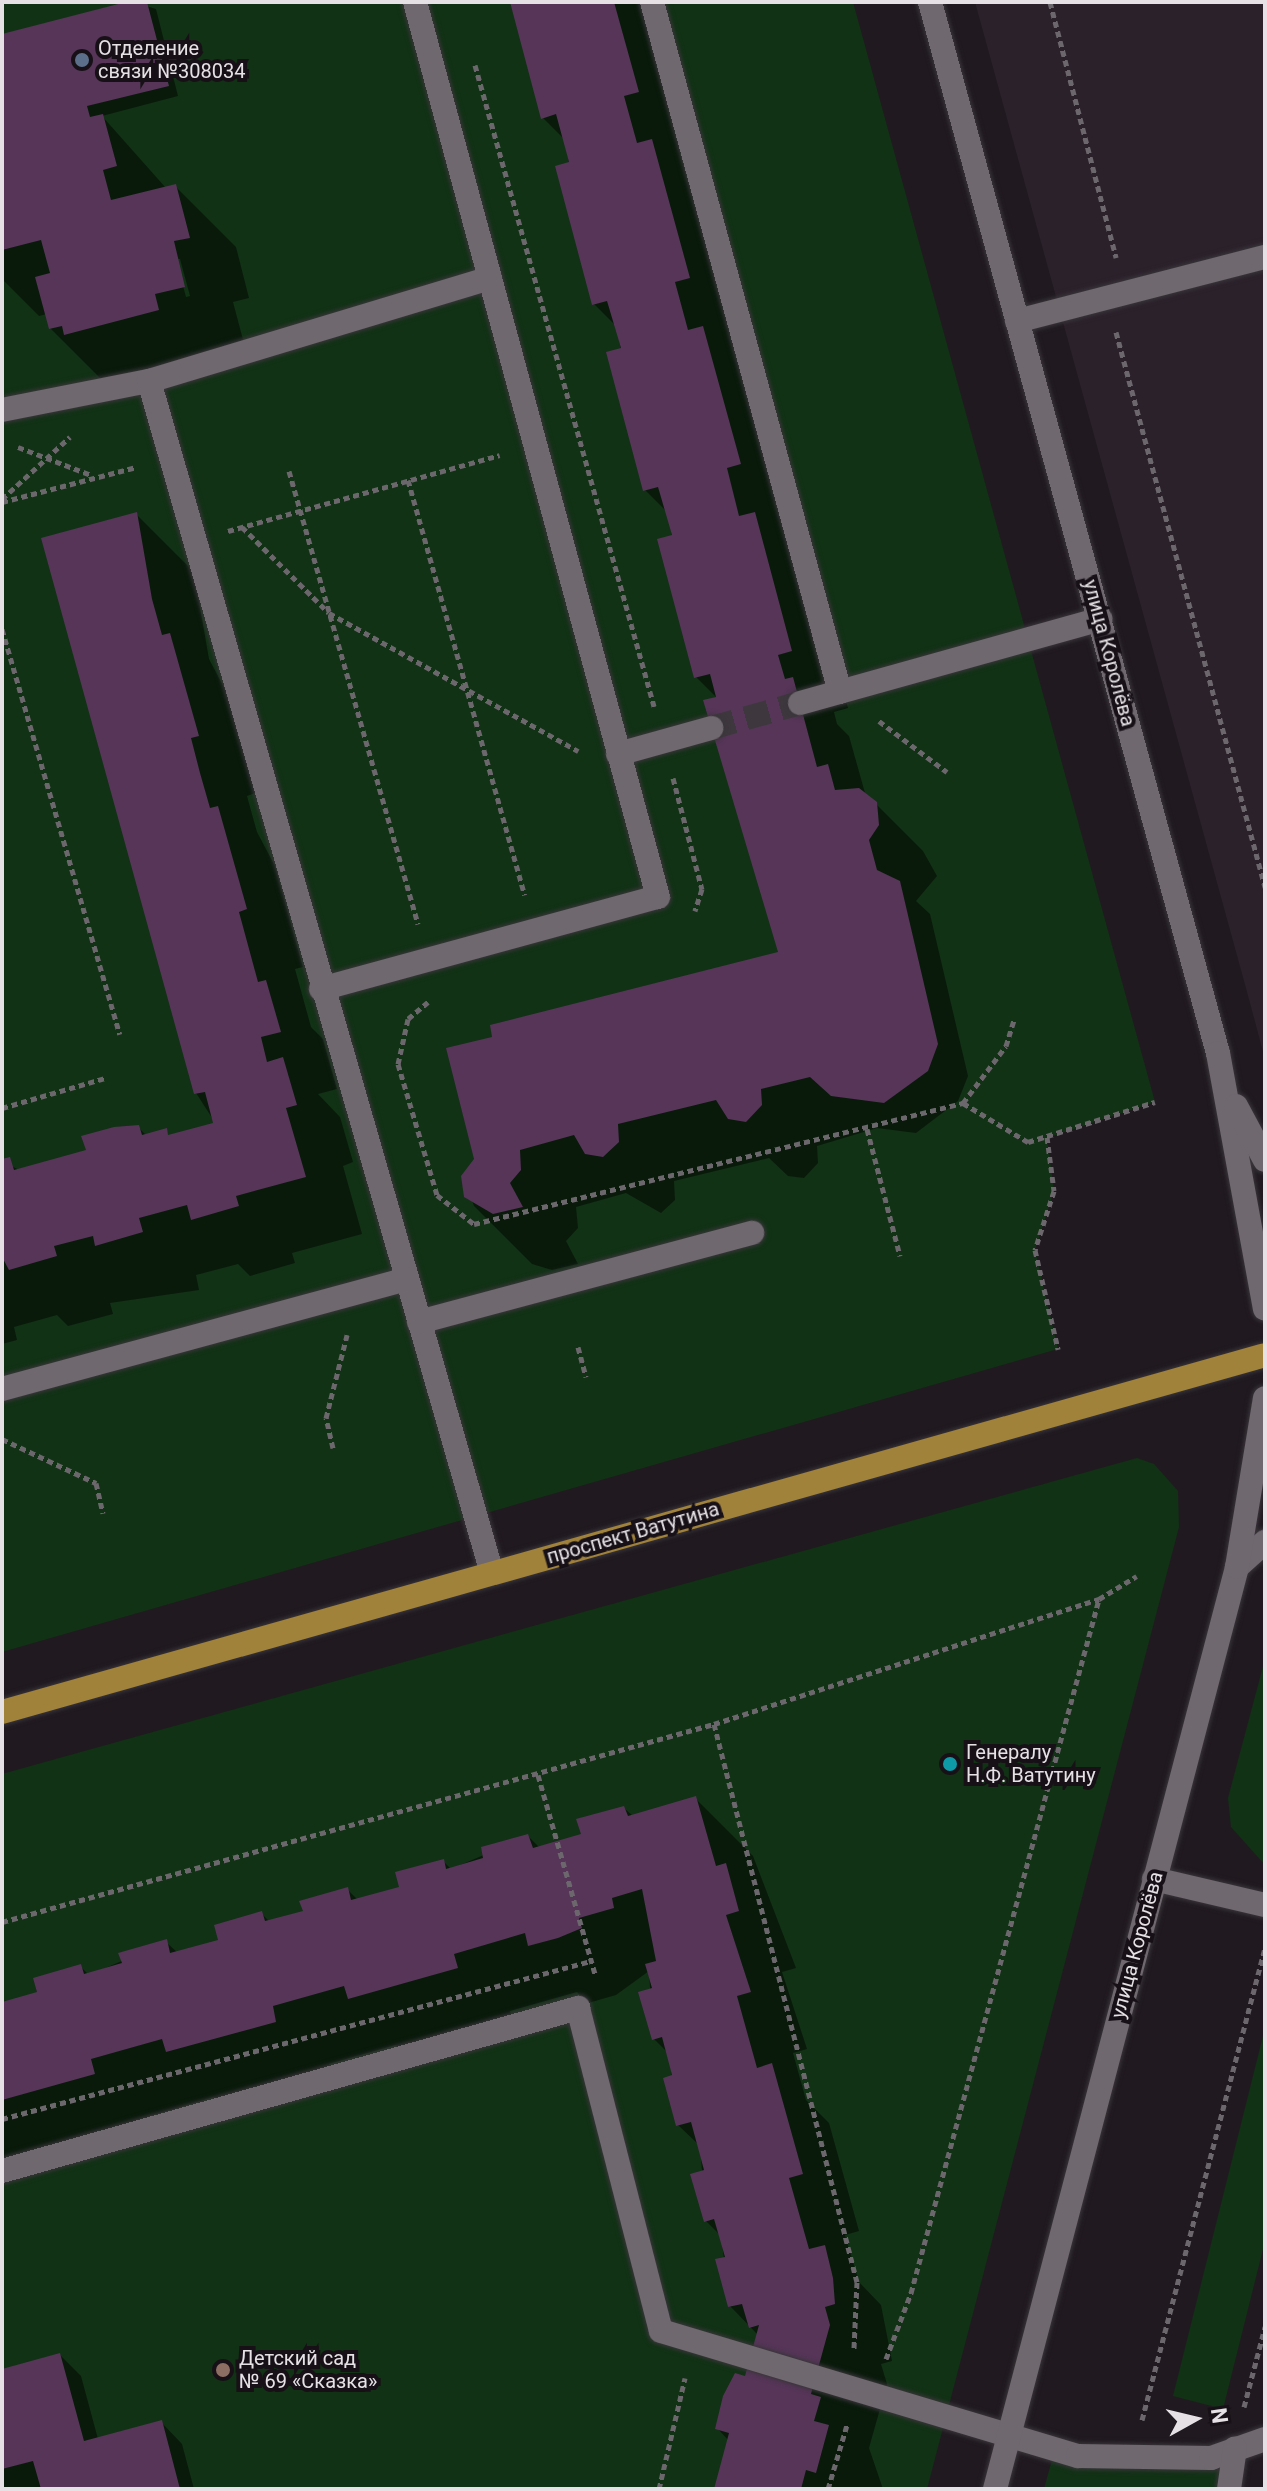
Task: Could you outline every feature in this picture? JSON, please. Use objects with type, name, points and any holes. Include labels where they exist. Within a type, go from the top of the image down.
[{"type":"main road","name":"проспект Ватутина","points":[[2,1712],[1265,1355]]},
{"type":"street","points":[[321,989],[658,897],[415,2]]},
{"type":"street","points":[[652,2],[840,692]]},
{"type":"street","name":"улица Королёва","points":[[930,2],[1225,1086],[1265,1309]]},
{"type":"street","points":[[1017,321],[1265,257]]},
{"type":"street","points":[[2,410],[149,381],[490,278]]},
{"type":"street","points":[[149,381],[321,989],[492,1573]]},
{"type":"street","points":[[800,703],[1100,619]]},
{"type":"street","points":[[618,754],[711,728]]},
{"type":"street","points":[[1225,1086],[1265,1160]]},
{"type":"street","points":[[419,1322],[752,1233]]},
{"type":"street","points":[[2,1389],[406,1279]]},
{"type":"street","name":"улица Королёва","points":[[995,2489],[1237,1567],[1265,1398]]},
{"type":"street","points":[[1237,1567],[1265,1542]]},
{"type":"street","points":[[1154,1879],[1265,1905]]},
{"type":"street","points":[[2,2171],[578,2008],[661,2331],[1078,2456],[1162,2462],[1211,2458],[1265,2439]]},
{"type":"street","points":[[1229,2489],[1235,2448]]},
{"type":"path","points":[[1050,2],[1116,235],[1116,330],[1265,887]]},
{"type":"path","points":[[2,443],[92,476]]},
{"type":"path","points":[[513,451],[242,527],[329,613],[596,760],[618,754]]},
{"type":"path","points":[[2,502],[92,476],[146,465]]},
{"type":"path","points":[[289,471],[428,960]]},
{"type":"path","points":[[408,480],[535,931]]},
{"type":"path","points":[[2,629],[120,1034]]},
{"type":"path","points":[[840,692],[947,772]]},
{"type":"path","points":[[963,1103],[1006,1046],[1014,1019]]},
{"type":"path","points":[[2,1108],[105,1078]]},
{"type":"path","points":[[1058,1349],[1035,1250],[1054,1191],[1047,1137],[1155,1102]]},
{"type":"path","points":[[867,1129],[900,1256]]},
{"type":"path","points":[[578,1347],[586,1377]]},
{"type":"path","points":[[2,1439],[96,1483],[103,1513]]},
{"type":"path","points":[[2,1922],[714,1724],[1099,1599],[1137,1576]]},
{"type":"path","points":[[828,2489],[849,2421],[911,2293],[1099,1599]]},
{"type":"path","points":[[714,1724],[857,2282],[862,2391],[849,2421]]},
{"type":"path","points":[[2,2119],[591,1961],[538,1775]]},
{"type":"path","points":[[1162,2462],[1142,2419],[1265,1949]]},
{"type":"shaded area","points":[[975,2],[1265,2],[1265,1059],[1246,988]]},
{"type":"green space","points":[[2,2],[853,2],[1155,1102],[1047,1138],[1054,1191],[1035,1250],[1058,1349],[2,1652]]},
{"type":"green space","points":[[1137,1458],[1154,1464],[1178,1491],[1179,1527],[927,2489],[2,2489],[2,1774]]},
{"type":"green space","points":[[1265,1659],[1265,1865],[1231,1827],[1228,1798]]},
{"type":"green space","points":[[1265,2028],[1265,2241],[1223,2409],[1173,2396]]},
{"type":"green space","points":[[1053,2456],[1229,2456],[1223,2489],[1044,2489]]},
{"type":"building","points":[[126,2],[147,2],[169,86],[87,106],[90,117],[103,114],[117,166],[103,170],[111,200],[176,184],[190,238],[174,241],[185,287],[155,294],[159,310],[64,335],[62,326],[49,329],[35,277],[50,273],[41,240],[2,250],[2,34]]},
{"type":"building","points":[[510,2],[614,2],[639,92],[624,96],[637,143],[652,139],[690,278],[675,282],[688,330],[703,326],[741,464],[727,468],[739,516],[755,512],[792,651],[778,655],[785,679],[793,677],[817,767],[828,764],[835,790],[859,788],[877,802],[879,825],[869,840],[877,870],[900,881],[938,1044],[928,1071],[884,1103],[831,1096],[810,1077],[761,1089],[762,1105],[746,1122],[728,1119],[716,1100],[618,1124],[619,1142],[603,1157],[585,1154],[574,1135],[520,1150],[521,1170],[510,1183],[523,1207],[493,1214],[464,1197],[461,1176],[474,1159],[446,1048],[492,1037],[490,1025],[778,952],[703,700],[716,697],[710,674],[694,678],[657,539],[672,535],[658,487],[643,491],[606,352],[621,348],[607,301],[592,305],[555,166],[569,162],[556,114],[541,119]]},
{"type":"building","points":[[137,512],[152,599],[162,635],[170,633],[199,736],[191,738],[200,773],[210,808],[218,806],[247,909],[239,912],[258,982],[266,980],[281,1032],[261,1037],[267,1062],[283,1057],[297,1105],[286,1108],[306,1177],[236,1196],[239,1206],[191,1220],[187,1205],[139,1218],[143,1232],[95,1246],[93,1236],[54,1246],[57,1256],[9,1270],[2,1257],[2,1159],[10,1157],[14,1170],[86,1150],[81,1136],[114,1127],[139,1125],[142,1135],[167,1128],[168,1135],[213,1123],[205,1092],[194,1094],[41,538]]},
{"type":"building","points":[[696,1796],[716,1866],[726,1863],[739,1911],[726,1915],[751,1992],[737,1996],[757,2068],[772,2063],[803,2174],[789,2178],[809,2249],[825,2245],[833,2278],[835,2304],[825,2307],[830,2325],[811,2394],[821,2397],[814,2421],[829,2425],[816,2473],[806,2470],[801,2489],[714,2489],[729,2433],[715,2429],[723,2396],[735,2373],[745,2376],[759,2325],[749,2328],[742,2304],[728,2307],[715,2259],[725,2257],[714,2219],[704,2222],[690,2174],[704,2170],[691,2122],[676,2126],[663,2078],[672,2075],[662,2037],[652,2040],[638,1992],[652,1988],[645,1964],[656,1961],[642,1889],[612,1898],[614,1908],[579,1918],[582,1928],[558,1938],[528,1946],[525,1933],[454,1954],[458,1968],[348,1999],[344,1986],[273,2006],[276,2022],[166,2052],[162,2039],[91,2059],[95,2074],[2,2100],[2,2002],[37,1992],[33,1978],[81,1964],[84,1974],[122,1963],[118,1953],[167,1939],[170,1953],[218,1940],[214,1925],[262,1911],[265,1921],[303,1911],[299,1901],[348,1887],[351,1900],[399,1887],[395,1872],[444,1859],[446,1869],[483,1858],[481,1847],[528,1834],[533,1848],[581,1834],[576,1819],[624,1806],[628,1816]]},
{"type":"building","points":[[60,2353],[84,2441],[162,2420],[180,2489],[41,2489],[33,2461],[2,2469],[2,2369]]},
{"type":"tunnel","points":[[711,728],[800,703]]},
{"type":"place","name":"Отделение связи №308034","points":[[82,60]]},
{"type":"place","name":"Генералу Н.Ф. Ватутину","points":[[950,1764]]},
{"type":"place","name":"Детский сад № 69 «Сказка»","points":[[223,2370]]}]
